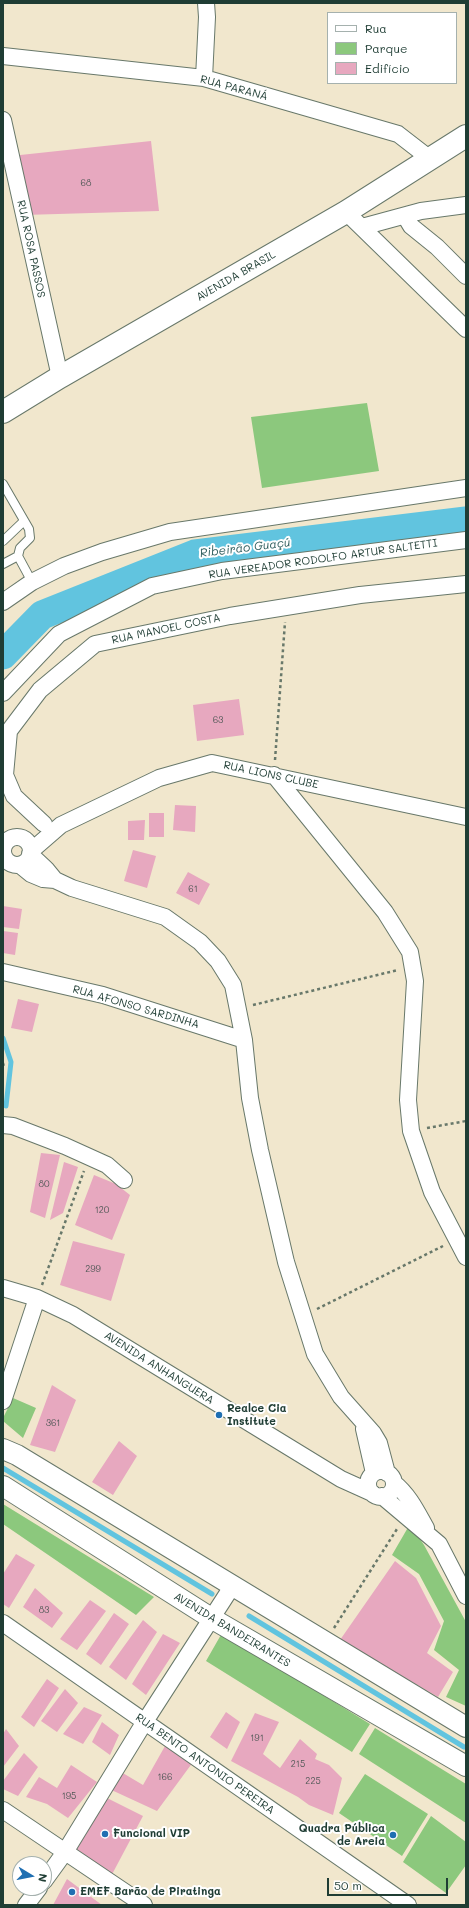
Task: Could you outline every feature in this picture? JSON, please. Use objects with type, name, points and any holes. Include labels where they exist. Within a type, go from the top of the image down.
[{"type":"main road","name":"AVENIDA BRASIL","points":[[3,412],[60,377],[346,212],[429,158],[466,136]]},
{"type":"street","points":[[204,78],[207,17],[206,3]]},
{"type":"street","name":"RUA PARANÁ","points":[[3,56],[204,78],[393,132],[398,134],[429,158]]},
{"type":"street","name":"RUA ROSA PASSOS","points":[[3,120],[60,377]]},
{"type":"street","points":[[362,227],[421,211],[466,205]]},
{"type":"street","points":[[346,212],[466,329]]},
{"type":"street","points":[[405,216],[411,226],[437,248],[466,276]]},
{"type":"street","points":[[3,602],[32,582],[64,566],[96,554],[170,532],[466,488]]},
{"type":"street","name":"RUA VEREADOR RODOLFO ARTUR SALTETTI","points":[[3,693],[59,634],[152,586],[222,571],[466,540]]},
{"type":"street","name":"RUA MANOEL COSTA","points":[[44,824],[14,796],[5,775],[10,731],[40,690],[95,644],[230,616],[381,592],[466,584]]},
{"type":"street","name":"RUA LIONS CLUBE","points":[[16,854],[61,824],[159,778],[212,763],[466,816]]},
{"type":"street","points":[[274,775],[385,912],[410,952],[415,980],[408,1100],[411,1131],[432,1192],[466,1257]]},
{"type":"street","points":[[16,854],[44,824]]},
{"type":"street","name":"RUA LIONS CLUBE","points":[[44,824],[61,824]]},
{"type":"street","points":[[3,827],[16,854]]},
{"type":"street","points":[[3,848],[46,869],[55,880],[72,888],[164,918],[194,938],[218,961],[232,985],[244,1040],[250,1098],[260,1150],[286,1262],[315,1354],[341,1397],[364,1425],[373,1433],[379,1443],[385,1476],[393,1488],[390,1492],[377,1494],[368,1482],[385,1476]]},
{"type":"street","name":"RUA AFONSO SARDINHA","points":[[3,972],[102,995],[244,1040]]},
{"type":"street","points":[[3,1125],[13,1126],[107,1164],[124,1180]]},
{"type":"street","name":"AVENIDA ANHANGUERA","points":[[3,1288],[37,1298],[73,1315],[341,1479],[377,1494],[430,1535]]},
{"type":"street","points":[[3,1401],[37,1298]]},
{"type":"street","points":[[3,1449],[17,1455],[466,1727]]},
{"type":"street","points":[[385,1476],[402,1489],[410,1500],[430,1535],[439,1544],[466,1596]]},
{"type":"street","name":"AVENIDA BANDEIRANTES","points":[[3,1486],[211,1618],[466,1766]]},
{"type":"street","points":[[52,1869],[65,1852],[144,1722],[233,1585]]},
{"type":"street","name":"RUA BENTO ANTONIO PEREIRA","points":[[3,1623],[408,1905]]},
{"type":"street","points":[[3,1810],[144,1905]]},
{"type":"street","points":[[26,1905],[33,1896]]},
{"type":"lane","points":[[3,484],[29,529],[30,538],[17,552],[32,582]]},
{"type":"lane","points":[[3,541],[24,521]]},
{"type":"lane","points":[[3,564],[18,556]]},
{"type":"path","points":[[274,775],[286,607]]},
{"type":"path","points":[[237,1008],[412,967]]},
{"type":"path","points":[[3,1063],[4,1067]]},
{"type":"path","points":[[411,1131],[466,1121]]},
{"type":"path","points":[[37,1298],[90,1157]]},
{"type":"path","points":[[304,1316],[456,1239]]},
{"type":"path","points":[[325,1642],[405,1516]]},
{"type":"green space","points":[[367,403],[379,471],[262,488],[251,417]]},
{"type":"green space","points":[[13,1398],[36,1408],[23,1438],[3,1421]]},
{"type":"green space","points":[[3,1504],[154,1597],[136,1615],[3,1524]]},
{"type":"green space","points":[[410,1524],[424,1545],[466,1622],[466,1706],[446,1697],[459,1670],[434,1650],[444,1621],[419,1574],[392,1555]]},
{"type":"green space","points":[[222,1633],[370,1724],[352,1752],[206,1661]]},
{"type":"green space","points":[[375,1728],[466,1784],[466,1823],[359,1754]]},
{"type":"green space","name":"Quadra Pública de Areia","points":[[365,1774],[428,1814],[402,1856],[339,1813]]},
{"type":"green space","points":[[431,1816],[466,1842],[466,1865],[446,1893],[403,1862]]},
{"type":"building","points":[[151,141],[159,211],[24,215],[11,156]]},
{"type":"building","points":[[239,699],[244,735],[197,741],[193,705]]},
{"type":"building","points":[[175,805],[196,806],[195,832],[173,830]]},
{"type":"building","points":[[149,813],[164,813],[164,837],[149,837]]},
{"type":"building","points":[[145,820],[144,840],[128,840],[128,821]]},
{"type":"building","points":[[133,850],[156,856],[147,888],[124,881]]},
{"type":"building","points":[[188,872],[210,884],[199,905],[176,893]]},
{"type":"building","points":[[3,906],[22,909],[19,929],[3,927]]},
{"type":"building","points":[[3,931],[18,933],[15,955],[3,953]]},
{"type":"building","points":[[18,999],[39,1004],[32,1032],[11,1028]]},
{"type":"building","points":[[41,1153],[60,1155],[45,1218],[30,1212]]},
{"type":"building","points":[[64,1162],[78,1167],[63,1213],[50,1220]]},
{"type":"building","points":[[94,1175],[116,1184],[130,1195],[112,1240],[75,1225]]},
{"type":"building","points":[[73,1241],[125,1254],[111,1301],[60,1285]]},
{"type":"building","points":[[52,1385],[76,1400],[55,1452],[30,1445]]},
{"type":"building","points":[[119,1441],[137,1456],[113,1495],[92,1482]]},
{"type":"building","points":[[16,1554],[35,1565],[9,1608],[3,1604],[3,1574]]},
{"type":"building","points":[[395,1561],[416,1578],[441,1626],[427,1653],[453,1672],[438,1697],[340,1640]]},
{"type":"building","points":[[35,1588],[63,1613],[52,1628],[23,1607]]},
{"type":"building","points":[[90,1600],[106,1611],[77,1650],[60,1639]]},
{"type":"building","points":[[114,1613],[129,1624],[101,1665],[86,1654]]},
{"type":"building","points":[[143,1620],[157,1632],[126,1680],[109,1667]]},
{"type":"building","points":[[163,1634],[180,1643],[146,1695],[132,1684]]},
{"type":"building","points":[[47,1679],[59,1688],[34,1727],[21,1717]]},
{"type":"building","points":[[65,1689],[78,1703],[57,1732],[41,1721]]},
{"type":"building","points":[[84,1707],[102,1715],[83,1744],[63,1734]]},
{"type":"building","points":[[226,1712],[240,1722],[227,1749],[210,1737]]},
{"type":"building","points":[[255,1713],[279,1722],[263,1754],[280,1768],[300,1739],[317,1754],[315,1759],[329,1765],[342,1778],[333,1815],[309,1805],[298,1797],[231,1761]]},
{"type":"building","points":[[102,1722],[119,1735],[110,1755],[92,1742]]},
{"type":"building","points":[[6,1729],[19,1746],[3,1767],[3,1734]]},
{"type":"building","points":[[169,1739],[196,1758],[157,1811],[105,1787],[116,1769],[143,1785]]},
{"type":"building","points":[[24,1753],[38,1767],[18,1796],[3,1789],[3,1781]]},
{"type":"building","points":[[71,1765],[97,1782],[68,1818],[47,1804],[26,1797],[39,1777],[57,1788]]},
{"type":"building","name":"Funcional VIP","points":[[101,1795],[143,1816],[109,1880],[66,1851]]},
{"type":"building","name":"EMEF Barão de Piratinga","points":[[67,1879],[102,1905],[53,1905]]},
{"type":"waterway","name":"Ribeirão Guaçú","points":[[3,655],[42,615],[195,554],[466,521]]},
{"type":"waterway","points":[[3,1038],[11,1062],[6,1106]]},
{"type":"waterway","points":[[3,1468],[212,1594]]},
{"type":"waterway","points":[[249,1616],[464,1747]]},
{"type":"place","name":"Realce Cia Institute","points":[[219,1415]]},
{"type":"place","name":"Funcional VIP","points":[[105,1834]]},
{"type":"place","name":"Quadra Pública de Areia","points":[[393,1835]]},
{"type":"place","name":"EMEF Barão de Piratinga","points":[[72,1892]]}]
